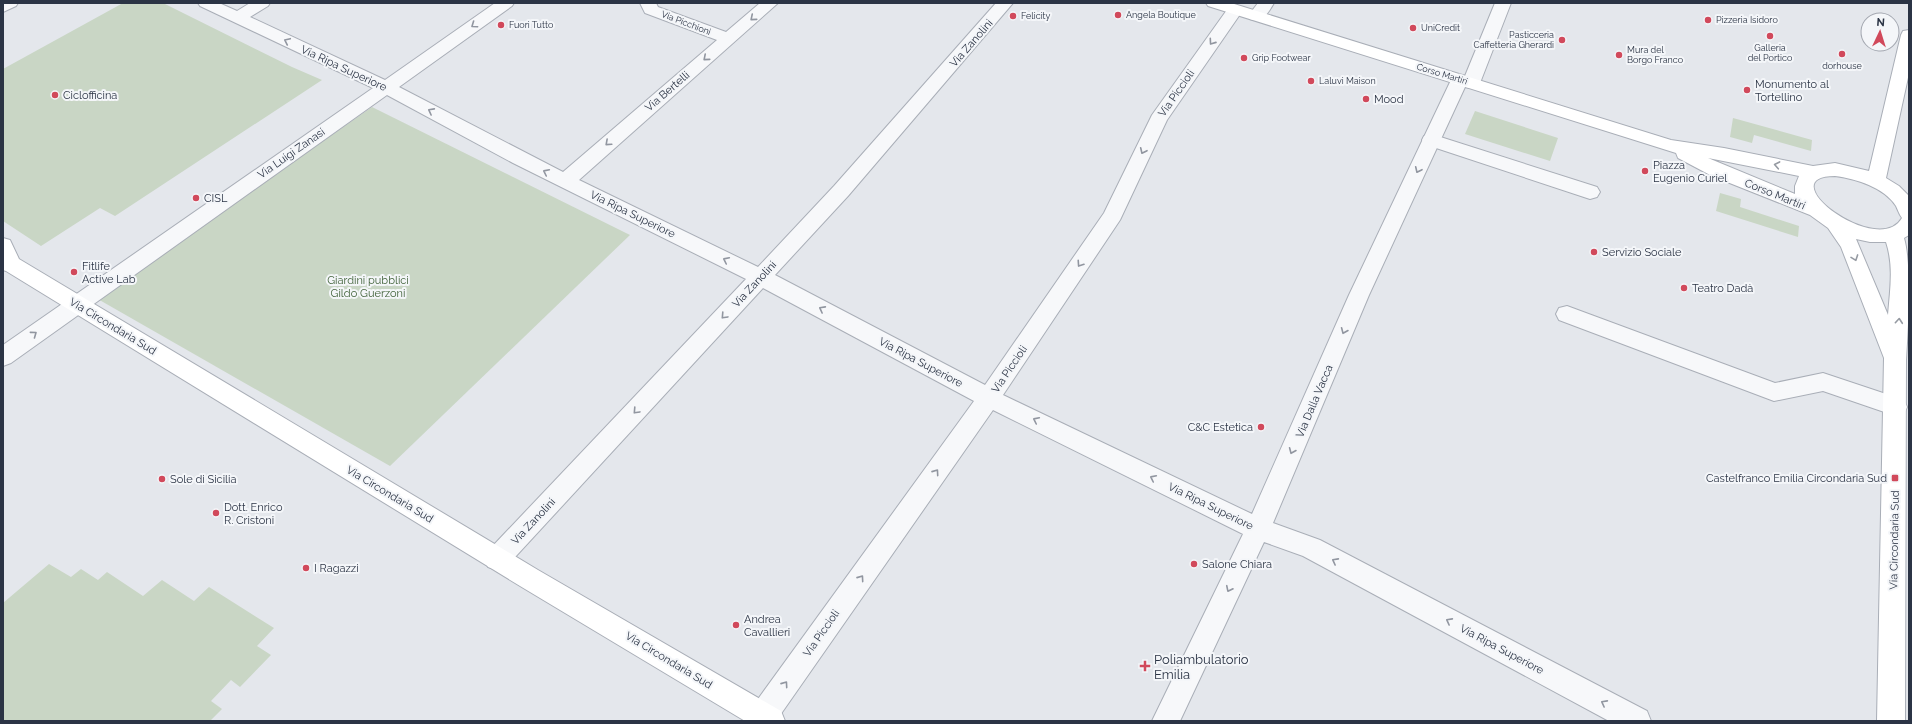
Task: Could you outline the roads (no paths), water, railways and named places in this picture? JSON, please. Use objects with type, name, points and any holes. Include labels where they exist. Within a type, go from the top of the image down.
[{"type":"street","points":[[3,7],[10,3]]},
{"type":"street","name":"Via Ripa Superiore","points":[[206,3],[386,87],[565,181],[761,277],[989,398],[1258,529],[1311,548],[1637,721]]},
{"type":"street","points":[[237,18],[262,3]]},
{"type":"street","name":"Via Luigi Zanasi","points":[[3,357],[506,3]]},
{"type":"street","name":"Via Picchioni","points":[[648,3],[651,10],[728,39]]},
{"type":"street","name":"Via Bertelli","points":[[565,181],[770,3]]},
{"type":"street","name":"Via Zanolini","points":[[497,559],[761,277],[909,114],[1005,3]]},
{"type":"street","name":"Corso Martiri","points":[[1214,3],[1235,10],[1261,10],[1465,82],[1670,146],[1724,154],[1815,173]]},
{"type":"street","name":"Via Dalla Vacca","points":[[1166,721],[1258,529],[1359,295],[1432,140],[1465,82],[1503,3]]},
{"type":"street","name":"Via Piccioli","points":[[767,718],[989,398],[1113,215],[1158,119],[1235,10]]},
{"type":"street","points":[[1876,181],[1909,35]]},
{"type":"street","points":[[1432,140],[1590,192]]},
{"type":"street","name":"Corso Martiri","points":[[1670,146],[1719,171],[1816,210],[1836,224],[1856,232],[1876,236],[1905,218],[1876,181],[1859,174],[1842,171],[1827,170],[1815,173],[1808,177],[1804,184],[1804,192],[1808,201],[1816,210]]},
{"type":"street","name":"Via Circondaria Sud","points":[[1891,721],[1896,407],[1895,360],[1902,277],[1900,253],[1905,218]]},
{"type":"street","name":"Via Circondaria Sud","points":[[1836,224],[1850,246],[1895,360]]},
{"type":"street","name":"Via Circondaria Sud","points":[[3,245],[7,264],[77,304],[497,559],[767,718]]},
{"type":"street","points":[[1568,314],[1774,392],[1823,382],[1896,407]]},
{"type":"place","name":"Angela Boutique","points":[[1118,15]]},
{"type":"place","name":"Felicity","points":[[1013,16]]},
{"type":"place","name":"Pizzeria Isidoro","points":[[1708,20]]},
{"type":"place","name":"Fuori Tutto","points":[[501,25]]},
{"type":"place","name":"UniCredit","points":[[1413,28]]},
{"type":"place","name":"Galleria del Portico","points":[[1770,36]]},
{"type":"place","name":"Pasticceria Caffetteria Gherardi","points":[[1562,40]]},
{"type":"place","name":"dorhouse","points":[[1842,54]]},
{"type":"place","name":"Mura del Borgo Franco","points":[[1619,55]]},
{"type":"place","name":"Grip Footwear","points":[[1244,58]]},
{"type":"place","name":"Laluvi Maison","points":[[1311,81]]},
{"type":"place","name":"Monumento al Tortellino","points":[[1747,90]]},
{"type":"place","name":"Ciclofficina","points":[[55,95]]},
{"type":"place","name":"Mood","points":[[1366,99]]},
{"type":"place","name":"Piazza Eugenio Curiel","points":[[1645,171]]},
{"type":"place","name":"CISL","points":[[196,198]]},
{"type":"place","name":"Servizio Sociale","points":[[1594,252]]},
{"type":"place","name":"Fitlife Active Lab","points":[[74,272]]},
{"type":"place","name":"Teatro Dadà","points":[[1684,288]]},
{"type":"place","name":"C&C Estetica","points":[[1261,427]]},
{"type":"place","name":"Castelfranco Emilia Circondaria Sud","points":[[1895,478]]},
{"type":"place","name":"Sole di Sicilia","points":[[162,479]]},
{"type":"place","name":"Dott. Enrico R. Cristoni","points":[[216,513]]},
{"type":"place","name":"Salone Chiara","points":[[1194,564]]},
{"type":"place","name":"I Ragazzi","points":[[306,568]]},
{"type":"place","name":"Andrea Cavallieri","points":[[736,625]]},
{"type":"place","name":"Poliambulatorio Emilia","points":[[1145,666]]},
{"type":"park label","name":"Giardini pubblici Gildo Guerzoni","points":[[368,286]]}]
